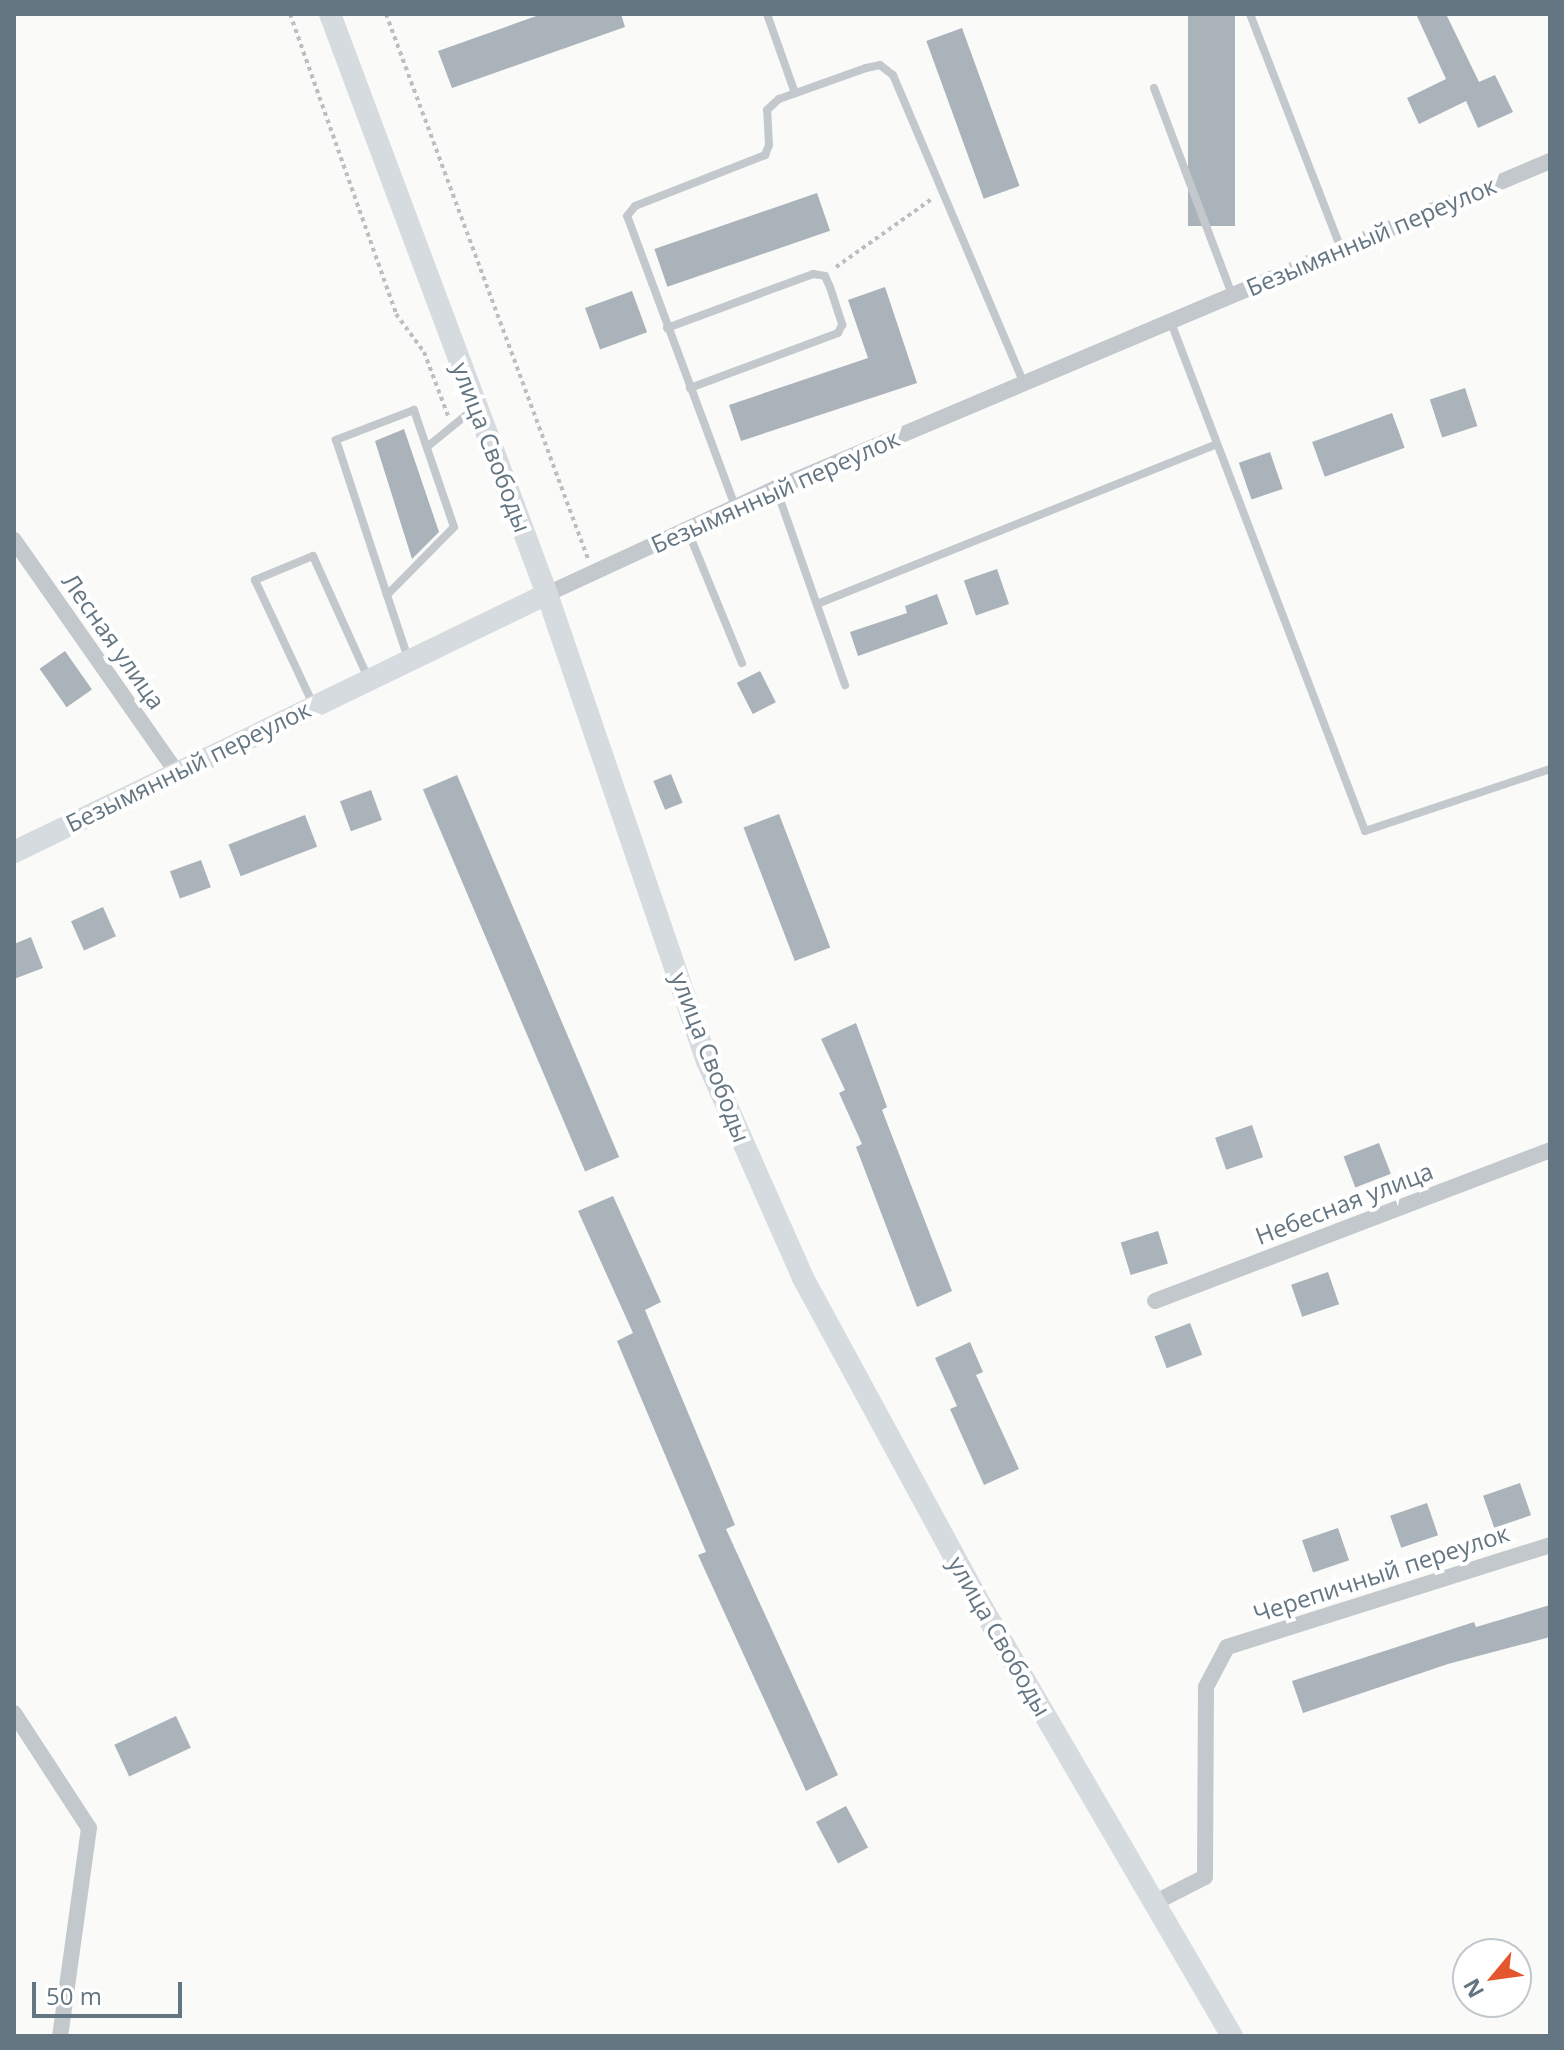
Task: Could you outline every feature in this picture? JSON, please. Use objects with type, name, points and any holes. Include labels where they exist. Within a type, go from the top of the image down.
[{"type":"main road","name":"улица Свободы","points":[[330,14],[547,594],[707,1061],[803,1278],[979,1602],[1232,2036]]},
{"type":"main road","name":"Безымянный переулок","points":[[14,852],[175,770],[547,594]]},
{"type":"street","name":"Безымянный переулок","points":[[547,594],[776,488],[1550,161]]},
{"type":"street","name":"Лесная улица","points":[[14,540],[175,770]]},
{"type":"street","name":"Небесная улица","points":[[1155,1301],[1550,1150]]},
{"type":"street","name":"Черепичный переулок","points":[[1154,1903],[1205,1877],[1206,1687],[1227,1647],[1550,1545]]},
{"type":"street","points":[[14,1713],[89,1828],[60,2036]]},
{"type":"lane","points":[[767,14],[795,93]]},
{"type":"lane","points":[[1250,14],[1341,249]]},
{"type":"lane","points":[[735,506],[627,216],[635,206],[765,155],[769,145],[767,110],[795,93],[880,65],[893,75],[1023,382]]},
{"type":"lane","points":[[1154,88],[1232,294]]},
{"type":"lane","points":[[667,328],[813,274],[825,276],[842,325],[838,333],[690,388]]},
{"type":"lane","points":[[1170,320],[1215,445],[1365,831],[1550,769]]},
{"type":"lane","points":[[427,447],[476,407]]},
{"type":"lane","points":[[387,595],[454,527],[414,410],[336,440],[387,595],[409,659]]},
{"type":"lane","points":[[817,604],[1215,445]]},
{"type":"lane","points":[[776,488],[845,685]]},
{"type":"lane","points":[[687,529],[742,663]]},
{"type":"lane","points":[[313,704],[255,580],[313,556],[368,678]]},
{"type":"path","points":[[290,14],[396,314],[424,352],[452,426]]},
{"type":"path","points":[[386,14],[593,572]]},
{"type":"path","points":[[825,276],[942,191]]},
{"type":"building","points":[[542,14],[621,14],[625,27],[452,88],[438,51]]},
{"type":"building","points":[[1188,14],[1235,14],[1235,226],[1188,226]]},
{"type":"building","points":[[1416,14],[1446,14],[1479,82],[1495,75],[1513,112],[1478,128],[1466,101],[1419,124],[1407,98],[1446,79]]},
{"type":"building","points":[[962,28],[1019,186],[984,199],[926,41]]},
{"type":"building","points":[[817,193],[830,231],[667,287],[654,249]]},
{"type":"building","points":[[885,287],[917,383],[741,441],[729,405],[868,358],[848,300]]},
{"type":"building","points":[[632,291],[647,332],[600,349],[585,308]]},
{"type":"building","points":[[1465,388],[1477,426],[1442,437],[1430,399]]},
{"type":"building","points":[[1392,413],[1405,448],[1325,477],[1312,442]]},
{"type":"building","points":[[404,429],[439,532],[412,559],[375,441]]},
{"type":"building","points":[[1270,452],[1283,489],[1251,500],[1239,463]]},
{"type":"building","points":[[997,569],[1009,604],[976,615],[964,580]]},
{"type":"building","points":[[937,594],[948,624],[858,656],[850,632],[907,613],[905,606]]},
{"type":"building","points":[[65,651],[92,690],[67,707],[40,669]]},
{"type":"building","points":[[760,671],[776,702],[753,714],[737,683]]},
{"type":"building","points":[[671,774],[683,803],[665,810],[653,781]]},
{"type":"building","points":[[457,775],[619,1157],[585,1171],[423,789]]},
{"type":"building","points":[[371,790],[382,820],[351,831],[340,801]]},
{"type":"building","points":[[779,814],[830,948],[795,961],[744,828]]},
{"type":"building","points":[[305,815],[317,847],[241,876],[228,844]]},
{"type":"building","points":[[201,860],[211,887],[180,899],[170,871]]},
{"type":"building","points":[[103,907],[116,936],[84,950],[71,921]]},
{"type":"building","points":[[31,937],[43,968],[14,979],[14,944]]},
{"type":"building","points":[[856,1023],[887,1107],[882,1110],[952,1291],[917,1307],[856,1147],[862,1144],[839,1093],[845,1090],[821,1039]]},
{"type":"building","points":[[1252,1125],[1263,1157],[1226,1170],[1215,1138]]},
{"type":"building","points":[[1379,1143],[1391,1174],[1355,1187],[1344,1157]]},
{"type":"building","points":[[613,1196],[661,1302],[645,1310],[735,1525],[726,1529],[838,1775],[806,1791],[698,1555],[706,1552],[617,1341],[633,1333],[578,1211]]},
{"type":"building","points":[[1158,1231],[1168,1264],[1131,1275],[1121,1242]]},
{"type":"building","points":[[1328,1272],[1339,1304],[1302,1317],[1291,1285]]},
{"type":"building","points":[[1190,1323],[1202,1355],[1167,1368],[1155,1337]]},
{"type":"building","points":[[970,1342],[983,1372],[976,1375],[1019,1469],[984,1485],[950,1409],[957,1406],[935,1358]]},
{"type":"building","points":[[1520,1483],[1531,1515],[1494,1528],[1483,1496]]},
{"type":"building","points":[[1427,1503],[1438,1535],[1401,1548],[1390,1516]]},
{"type":"building","points":[[1338,1528],[1349,1560],[1313,1573],[1302,1540]]},
{"type":"building","points":[[1550,1605],[1550,1637],[1448,1664],[1303,1713],[1292,1681],[1474,1622],[1476,1627]]},
{"type":"building","points":[[176,1716],[191,1748],[129,1776],[114,1745]]},
{"type":"building","points":[[846,1806],[868,1847],[838,1863],[816,1822]]}]
